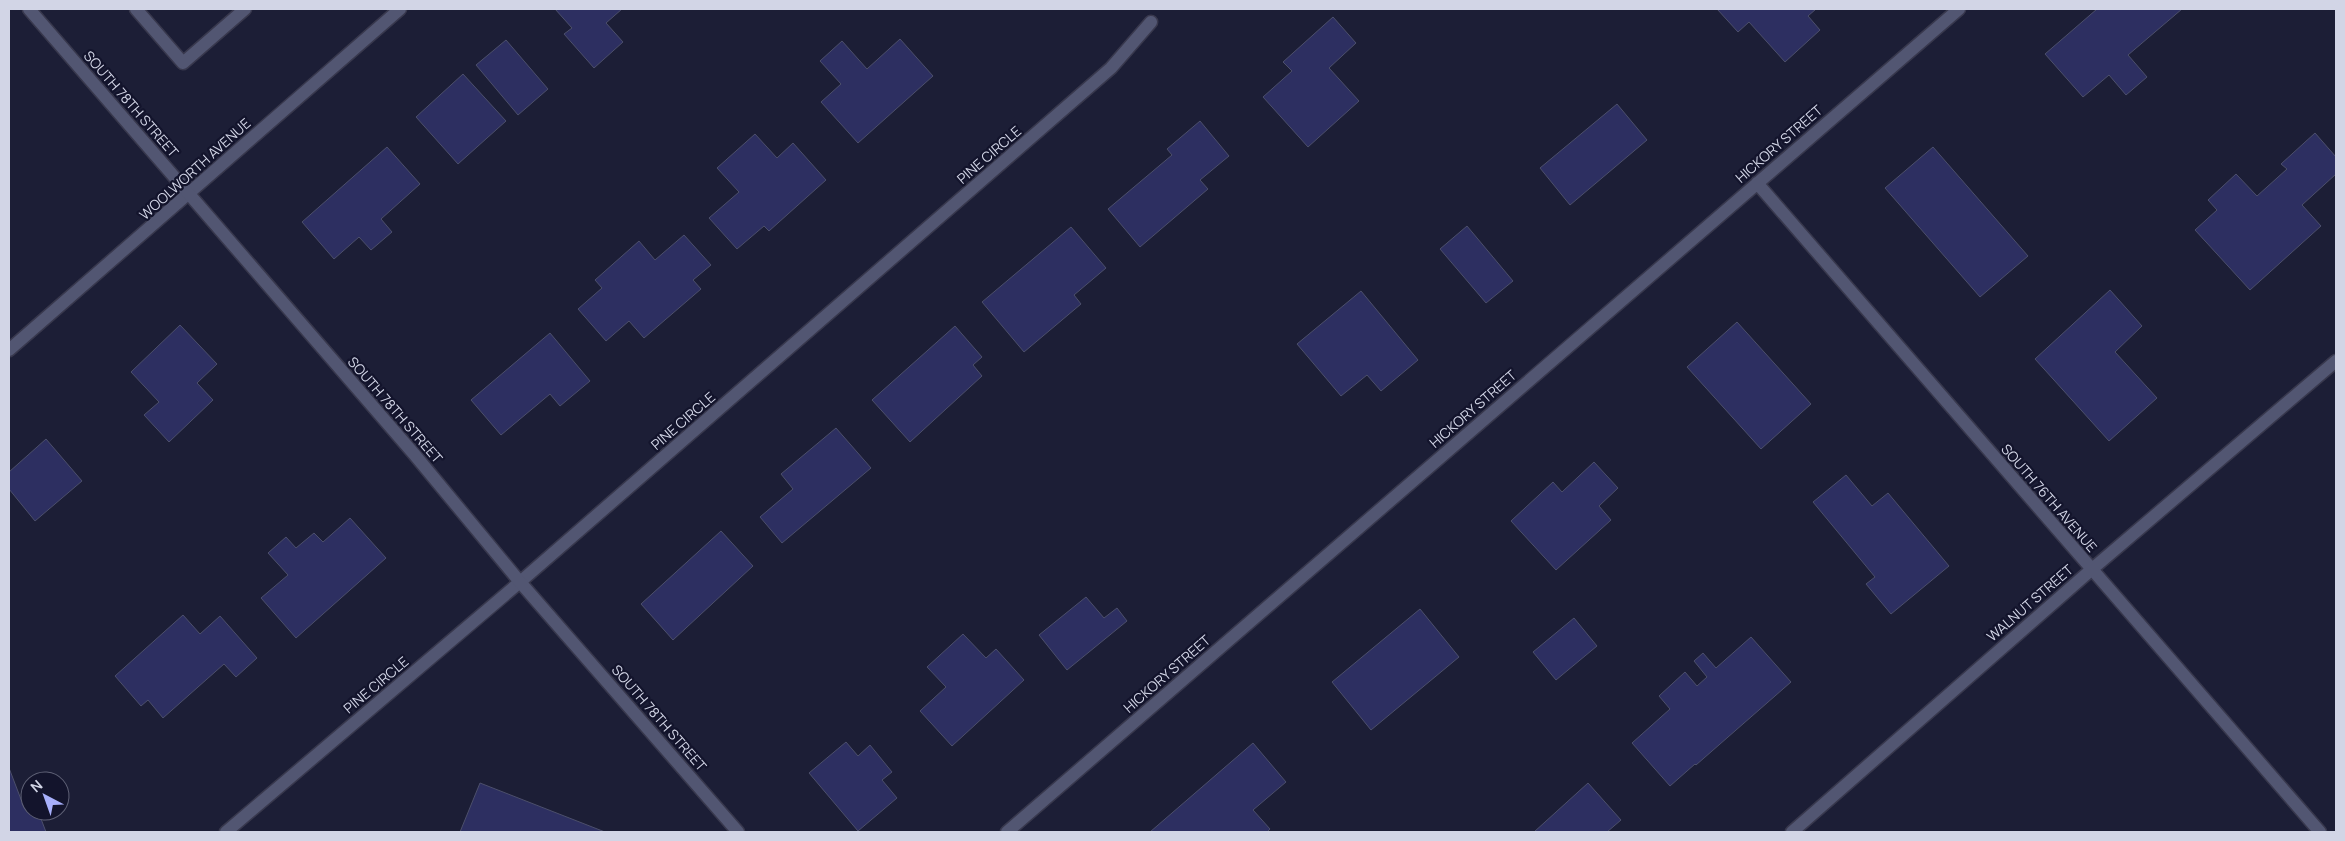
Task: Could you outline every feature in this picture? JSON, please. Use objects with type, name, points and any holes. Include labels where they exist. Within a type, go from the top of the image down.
[{"type":"street","name":"SOUTH 78TH STREET","points":[[29,9],[408,447],[520,582],[738,832]]},
{"type":"street","points":[[136,9],[183,63],[245,9]]},
{"type":"street","name":"WOOLWORTH AVENUE","points":[[9,350],[400,9]]},
{"type":"street","name":"HICKORY STREET","points":[[1007,832],[1959,9]]},
{"type":"street","name":"PINE CIRCLE","points":[[226,832],[520,582],[1111,68],[1151,22]]},
{"type":"street","name":"SOUTH 76TH AVENUE","points":[[1757,183],[2320,832]]},
{"type":"street","name":"WALNUT STREET","points":[[1792,832],[2091,570],[2336,361]]},
{"type":"building","points":[[555,9],[622,9],[606,23],[623,42],[594,68],[564,34],[572,28]]},
{"type":"building","points":[[1717,9],[1816,9],[1808,16],[1820,30],[1785,62],[1749,22],[1738,32]]},
{"type":"building","points":[[2097,9],[2182,9],[2128,55],[2147,77],[2126,95],[2109,75],[2083,97],[2045,54]]},
{"type":"building","points":[[1333,17],[1356,43],[1329,68],[1359,101],[1308,147],[1263,97],[1292,71],[1283,62]]},
{"type":"building","points":[[900,39],[933,76],[858,143],[821,102],[841,84],[820,61],[842,41],[867,69]]},
{"type":"building","points":[[506,40],[548,89],[518,115],[476,65]]},
{"type":"building","points":[[463,74],[506,121],[458,164],[416,117]]},
{"type":"building","points":[[1617,104],[1647,140],[1570,205],[1540,168]]},
{"type":"building","points":[[1200,121],[1229,156],[1200,180],[1208,189],[1140,247],[1108,209],[1172,155],[1167,149]]},
{"type":"building","points":[[2315,133],[2336,157],[2336,174],[2302,205],[2321,226],[2250,290],[2195,230],[2217,210],[2208,200],[2236,174],[2257,196],[2287,169],[2281,164]]},
{"type":"building","points":[[755,134],[777,158],[793,143],[826,180],[769,231],[764,226],[737,249],[709,218],[739,192],[717,168]]},
{"type":"building","points":[[387,147],[420,184],[381,219],[392,232],[371,250],[359,237],[334,259],[302,222]]},
{"type":"building","points":[[1933,147],[2028,256],[1980,297],[1885,188]]},
{"type":"building","points":[[1467,226],[1513,281],[1486,303],[1440,249]]},
{"type":"building","points":[[1071,227],[1106,268],[1074,295],[1081,304],[1024,352],[982,302]]},
{"type":"building","points":[[684,235],[711,265],[693,280],[701,289],[644,338],[629,321],[606,341],[578,309],[602,288],[595,280],[639,241],[655,260]]},
{"type":"building","points":[[2110,290],[2142,326],[2115,352],[2157,398],[2109,441],[2035,359]]},
{"type":"building","points":[[1361,291],[1418,360],[1381,391],[1367,375],[1341,396],[1297,344]]},
{"type":"building","points":[[1737,322],[1811,404],[1761,449],[1687,367]]},
{"type":"building","points":[[180,325],[217,364],[197,383],[213,400],[169,442],[144,415],[159,402],[131,372]]},
{"type":"building","points":[[955,326],[982,357],[973,365],[982,376],[910,442],[872,400]]},
{"type":"building","points":[[550,333],[590,381],[560,406],[550,394],[501,435],[471,400]]},
{"type":"building","points":[[836,428],[871,468],[782,543],[760,517],[793,489],[781,474]]},
{"type":"building","points":[[46,439],[82,481],[35,521],[9,489],[9,472]]},
{"type":"building","points":[[1594,462],[1618,488],[1599,506],[1611,520],[1556,570],[1511,521],[1553,482],[1562,492]]},
{"type":"building","points":[[1846,475],[1872,506],[1888,493],[1949,566],[1891,614],[1866,584],[1875,577],[1813,502]]},
{"type":"building","points":[[350,518],[386,558],[296,638],[261,598],[288,575],[268,553],[286,537],[296,548],[314,533],[323,542]]},
{"type":"building","points":[[721,531],[753,566],[673,640],[641,604]]},
{"type":"building","points":[[1086,597],[1104,618],[1117,608],[1127,621],[1067,670],[1039,635]]},
{"type":"building","points":[[1420,609],[1459,657],[1371,730],[1332,682]]},
{"type":"building","points":[[183,615],[200,634],[220,616],[257,658],[236,677],[224,664],[163,718],[148,700],[141,706],[115,676]]},
{"type":"building","points":[[1574,618],[1597,646],[1556,680],[1533,652]]},
{"type":"building","points":[[963,634],[986,658],[996,649],[1024,680],[952,746],[920,711],[946,687],[927,667]]},
{"type":"building","points":[[1751,637],[1791,682],[1670,786],[1632,743],[1670,709],[1659,696],[1685,672],[1697,686],[1707,677],[1694,661],[1703,653],[1716,668]]},
{"type":"building","points":[[846,742],[858,756],[870,745],[892,772],[882,780],[897,798],[858,831],[809,773]]},
{"type":"building","points":[[1253,743],[1286,782],[1253,810],[1270,829],[1267,832],[1150,832]]},
{"type":"building","points":[[9,768],[20,797],[20,821],[42,821],[46,832],[9,832]]},
{"type":"building","points":[[480,783],[605,832],[460,832]]},
{"type":"building","points":[[1588,783],[1621,820],[1607,832],[1534,832]]}]
